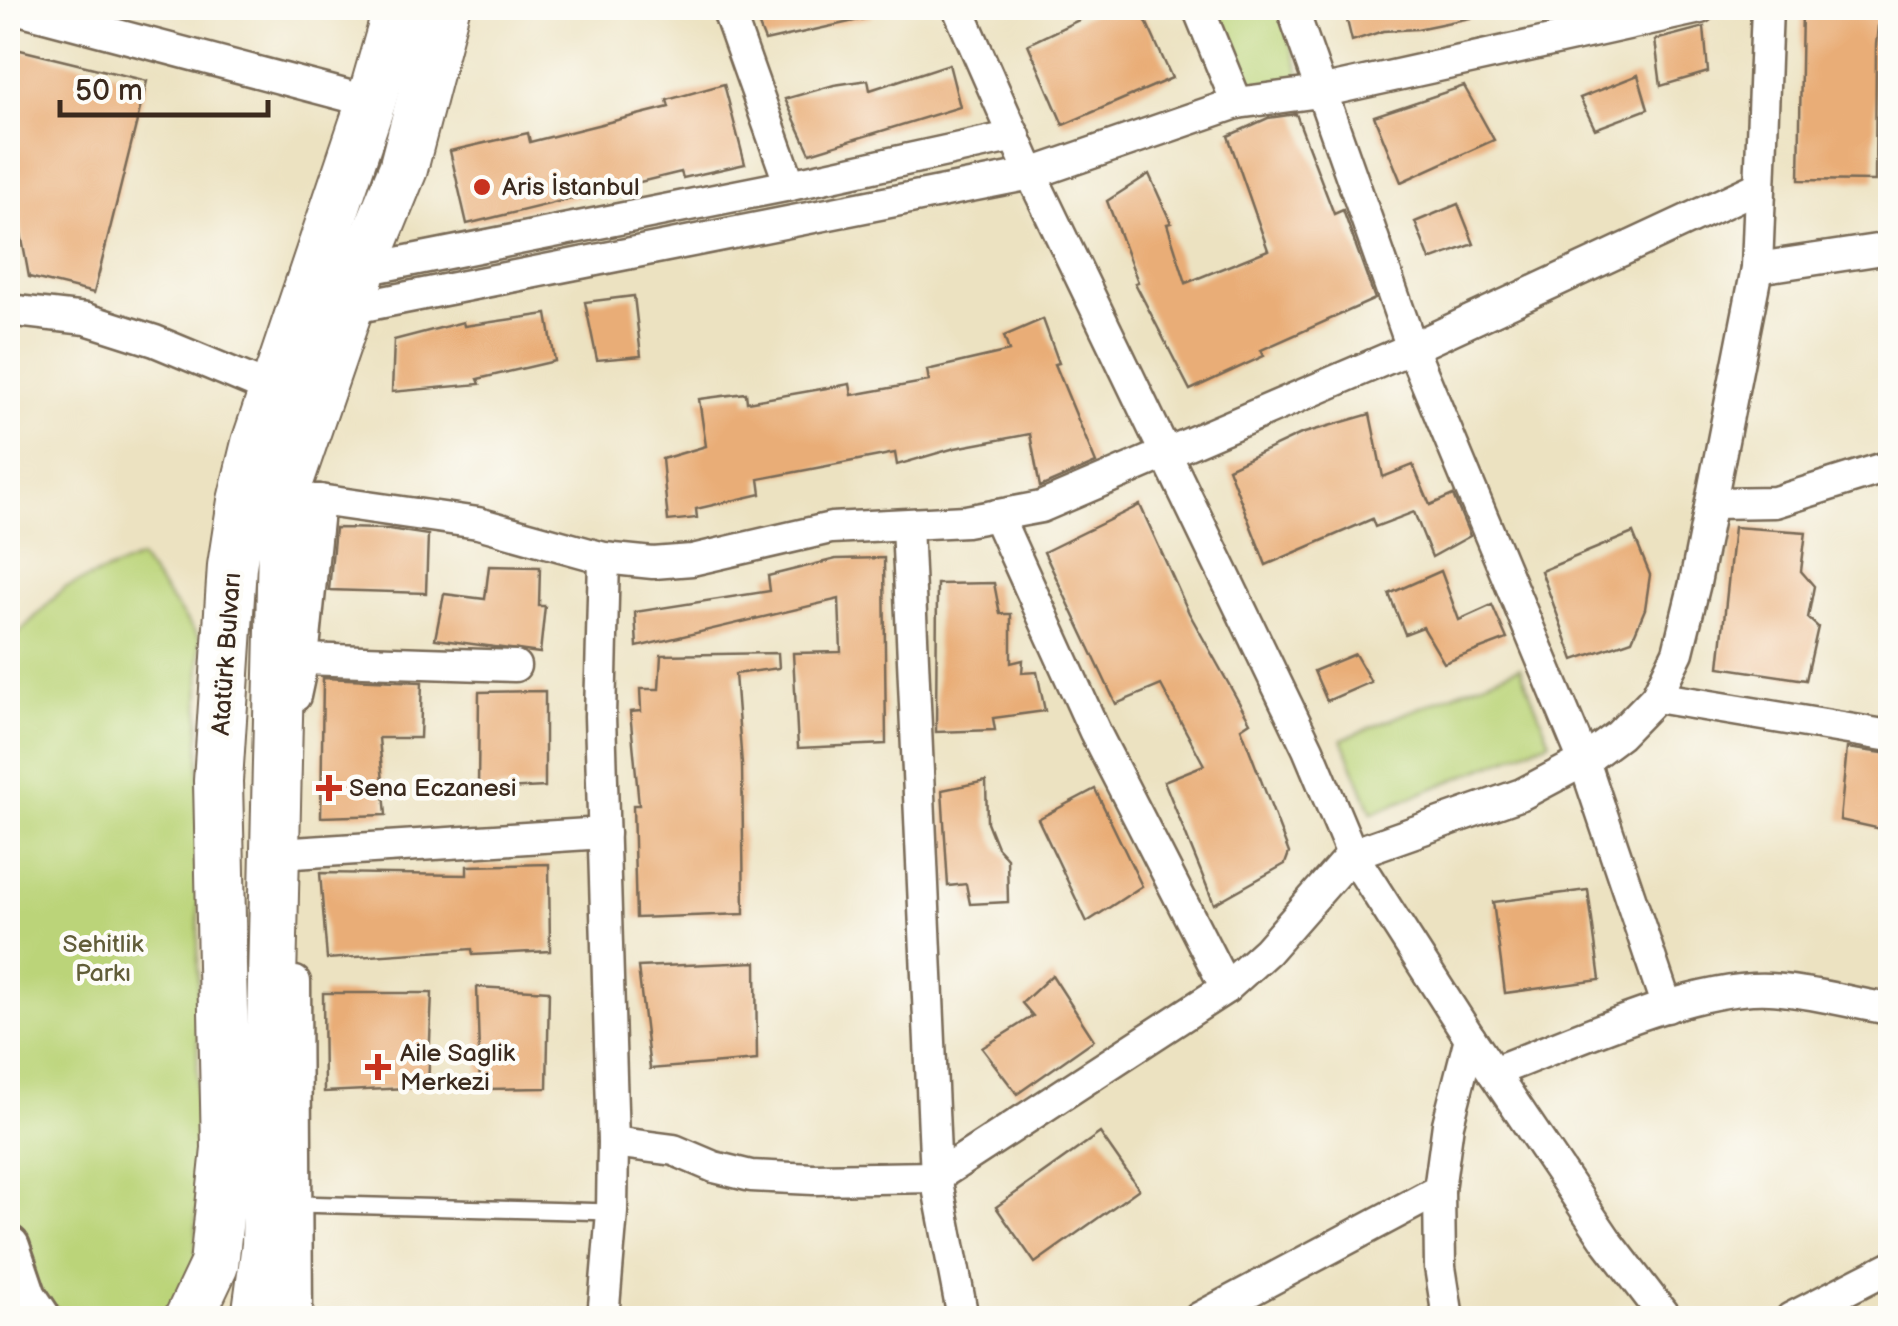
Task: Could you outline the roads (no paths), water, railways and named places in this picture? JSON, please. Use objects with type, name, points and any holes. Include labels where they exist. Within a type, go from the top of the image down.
[{"type":"main road","name":"Atatürk Bulvarı","points":[[256,1318],[266,1245],[282,500],[273,390],[371,102],[398,8]]},
{"type":"main road","name":"Atatürk Bulvarı","points":[[189,1318],[214,1265],[226,1149],[218,781],[232,566],[282,500],[355,291],[403,169],[445,8]]},
{"type":"main road","points":[[8,1247],[25,1297],[39,1318]]},
{"type":"street","points":[[15,8],[371,102]]},
{"type":"street","points":[[727,8],[790,185]]},
{"type":"street","points":[[958,8],[1031,174],[1308,750],[1352,854],[1607,1241],[1666,1318]]},
{"type":"street","points":[[1198,8],[1237,103]]},
{"type":"street","points":[[1292,8],[1412,348],[1584,761],[1667,1007]]},
{"type":"street","points":[[304,294],[355,291],[1031,174],[1237,103],[1320,92],[1700,8]]},
{"type":"street","points":[[613,1142],[674,1150],[714,1168],[751,1176],[936,1177],[1226,988],[1267,951],[1352,854],[1522,794],[1584,761],[1619,735],[1656,697],[1678,652],[1712,504],[1758,268],[1767,8]]},
{"type":"street","points":[[304,294],[355,291],[790,185],[1016,136]]},
{"type":"street","points":[[297,1318],[290,718],[303,659],[282,500],[478,524],[604,558],[652,564],[692,560],[831,528],[907,525],[1040,507],[1412,348],[1758,187]]},
{"type":"street","points":[[1758,268],[1890,248]]},
{"type":"street","points":[[8,310],[86,319],[154,341],[273,390]]},
{"type":"street","points":[[1712,504],[1775,502],[1890,466]]},
{"type":"street","points":[[997,515],[1096,732],[1226,988]]},
{"type":"street","points":[[907,525],[936,1177],[963,1318]]},
{"type":"street","points":[[603,1318],[613,1142],[600,716],[604,558]]},
{"type":"street","points":[[303,659],[515,666]]},
{"type":"street","points":[[1656,697],[1890,736]]},
{"type":"street","points":[[294,852],[604,833]]},
{"type":"street","points":[[1493,1072],[1667,1007],[1719,994],[1769,989],[1890,1009]]},
{"type":"street","points":[[1448,1318],[1440,1267],[1438,1190],[1448,1124],[1470,1038]]},
{"type":"street","points":[[1199,1318],[1438,1190]]},
{"type":"street","points":[[1791,1318],[1890,1267]]},
{"type":"lane","points":[[296,1204],[612,1212]]},
{"type":"place","name":"Aris İstanbul","points":[[482,187]]},
{"type":"place","name":"Sena Eczanesi","points":[[329,788]]},
{"type":"place","name":"Aile Saglik Merkezi","points":[[378,1067]]},
{"type":"park label","name":"Sehitlik Parkı","points":[[103,958]]}]
